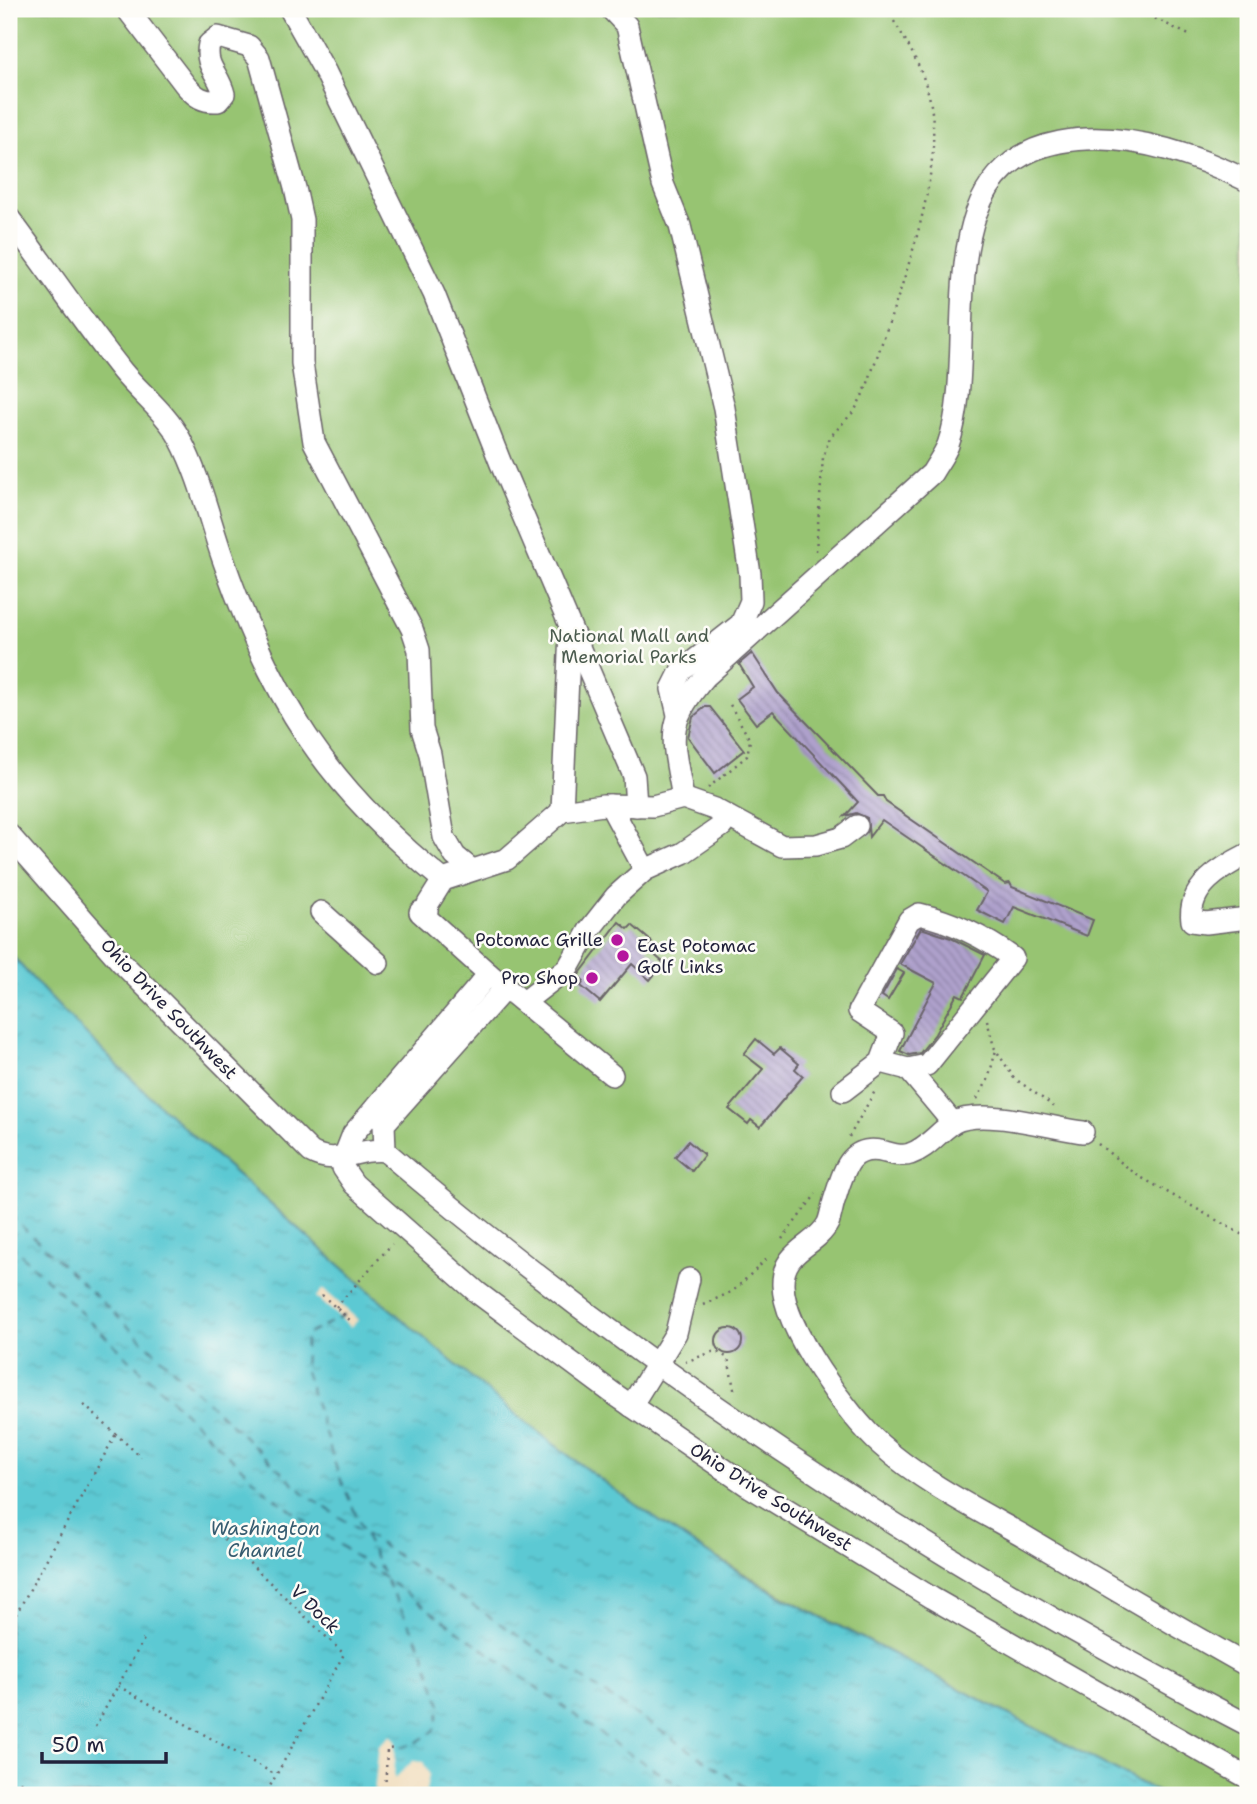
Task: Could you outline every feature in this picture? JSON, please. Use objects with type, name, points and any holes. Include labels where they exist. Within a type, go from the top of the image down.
[{"type":"street","points":[[127,9],[186,86],[196,97],[207,102],[218,101],[224,94],[221,82],[211,72],[206,56],[209,44],[218,37],[232,40],[249,46],[259,58],[273,99],[302,220],[302,363],[314,442],[412,629],[419,650],[422,729],[434,773],[444,837],[456,856],[472,870]]},
{"type":"street","points":[[290,9],[326,73],[434,294],[570,630],[634,776],[636,806]]},
{"type":"street","points":[[611,9],[627,26],[663,184],[680,226],[695,284],[724,408],[750,574],[751,601],[741,624],[681,671],[671,689],[678,715]]},
{"type":"street","points":[[691,801],[673,728],[683,702],[705,677],[932,472],[947,447],[959,378],[964,280],[972,219],[988,187],[1013,162],[1046,145],[1084,137],[1135,142],[1206,160],[1248,181]]},
{"type":"street","points":[[9,218],[122,370],[179,437],[203,492],[222,558],[264,662],[306,740],[349,793],[413,856],[443,880]]},
{"type":"street","points":[[562,811],[570,630]]},
{"type":"street","points":[[612,1074],[489,974],[423,914],[443,880],[507,859],[562,811],[610,805],[653,806],[691,801],[782,846],[816,845],[841,838],[857,826]]},
{"type":"street","points":[[610,805],[645,870]]},
{"type":"street","points":[[524,1002],[568,968],[590,929],[617,896],[645,870],[683,853],[722,826],[728,817]]},
{"type":"street","name":"Ohio Drive Southwest","points":[[9,835],[121,962],[299,1142],[322,1158],[344,1157],[368,1149],[385,1152]]},
{"type":"street","points":[[1248,854],[1225,866],[1201,887],[1190,910],[1192,921],[1206,923],[1248,918]]},
{"type":"street","points":[[321,912],[378,964]]},
{"type":"street","points":[[843,1091],[894,1065],[927,1065],[982,1000],[982,993],[1013,958],[989,941],[944,920],[919,914],[909,920],[859,1011],[891,1033],[894,1065],[959,1122]]},
{"type":"street","points":[[344,1157],[353,1134],[489,974]]},
{"type":"street","points":[[506,987],[384,1124],[385,1152],[499,1248],[829,1480],[996,1585],[1248,1725]]},
{"type":"street","points":[[1083,1132],[978,1116],[959,1122],[926,1147],[907,1156],[870,1148],[858,1152],[845,1168],[827,1225],[796,1251],[785,1267],[783,1285],[798,1335],[855,1420],[883,1447],[946,1491],[1135,1604],[1248,1667]]},
{"type":"street","name":"Ohio Drive Southwest","points":[[344,1157],[346,1177],[404,1231],[478,1293],[631,1406],[747,1485],[932,1598],[1248,1778]]},
{"type":"street","points":[[631,1406],[667,1365],[689,1279]]},
{"type":"path","points":[[808,585],[815,558],[823,457],[830,437],[855,410],[867,386],[919,227],[930,170],[934,128],[930,99],[917,63],[886,9]]},
{"type":"path","points":[[1136,9],[1191,36]]},
{"type":"path","points":[[691,801],[747,756],[751,740],[729,703]]},
{"type":"path","points":[[959,1122],[988,1080],[996,1050]]},
{"type":"path","points":[[848,1139],[894,1065]]},
{"type":"path","points":[[782,1239],[822,1186]]},
{"type":"path","points":[[336,1307],[404,1231]]},
{"type":"path","points":[[681,1308],[704,1305],[733,1291],[774,1250]]},
{"type":"path","points":[[321,1295],[352,1321]]},
{"type":"path","points":[[9,1331],[18,1340]]},
{"type":"path","points":[[667,1365],[715,1351],[728,1358],[736,1398]]},
{"type":"path","points":[[84,1405],[141,1457]]},
{"type":"path","points":[[9,1627],[116,1434]]},
{"type":"path","name":"V Dock","points":[[209,1524],[344,1654],[276,1774]]},
{"type":"path","points":[[95,1727],[144,1639]]},
{"type":"path","points":[[118,1686],[276,1774],[265,1795]]},
{"type":"path","points":[[384,1795],[387,1749],[396,1748]]},
{"type":"path","points":[[13,1795],[22,1780]]},
{"type":"green space","name":"National Mall and Memorial Parks","points":[[9,9],[1248,9],[1248,1795],[1163,1795],[799,1605],[708,1553],[630,1503],[471,1381],[157,1104],[60,1011],[9,952]]},
{"type":"water","name":"Washington Channel","points":[[9,952],[80,1029],[233,1172],[454,1363],[600,1479],[703,1550],[771,1590],[1163,1795],[9,1795]]},
{"type":"pier","points":[[323,1289],[358,1320],[351,1327],[316,1297]]},
{"type":"pier","points":[[391,1735],[396,1741],[394,1779],[413,1761],[423,1762],[429,1774],[425,1795],[374,1795],[379,1745]]},
{"type":"building","points":[[752,653],[778,693],[878,796],[883,796],[886,802],[1005,884],[1010,883],[1012,887],[1093,920],[1087,936],[1014,907],[1005,924],[977,910],[987,892],[882,820],[869,837],[867,818],[856,813],[845,816],[858,802],[773,711],[756,724],[737,699],[753,687],[739,664]]},
{"type":"building","points":[[705,707],[710,707],[744,750],[715,773],[688,737],[693,717]]},
{"type":"building","name":"East Potomac Golf Links","points":[[619,922],[628,929],[632,925],[652,942],[646,948],[664,963],[650,980],[632,964],[600,1002],[581,986],[584,981],[578,976]]},
{"type":"building","points":[[921,928],[951,938],[985,955],[963,997],[957,994],[935,1034],[920,1053],[909,1055],[900,1051],[936,983],[900,964]]},
{"type":"building","points":[[897,969],[904,973],[888,1000],[882,996]]},
{"type":"building","points":[[756,1039],[774,1054],[780,1048],[799,1064],[795,1069],[803,1076],[760,1127],[751,1120],[748,1124],[729,1109],[763,1069],[744,1054]]},
{"type":"building","points":[[688,1141],[704,1155],[692,1171],[675,1157]]},
{"type":"building","points":[[729,1328],[738,1332],[742,1341],[738,1350],[729,1354],[720,1350],[716,1341],[720,1332]]},
{"type":"ferry route","points":[[9,1214],[305,1494],[757,1795]]},
{"type":"ferry route","points":[[9,1243],[270,1495],[619,1747],[695,1795]]},
{"type":"ferry route","points":[[345,1315],[306,1335],[304,1368],[338,1473],[363,1531]]},
{"type":"ferry route","points":[[365,1536],[384,1575]]},
{"type":"ferry route","points":[[386,1580],[423,1651],[441,1705],[435,1730],[414,1744],[396,1748]]},
{"type":"place","name":"Potomac Grille","points":[[617,940]]},
{"type":"place","name":"East Potomac Golf Links","points":[[623,956]]},
{"type":"place","name":"Pro Shop","points":[[592,978]]}]
